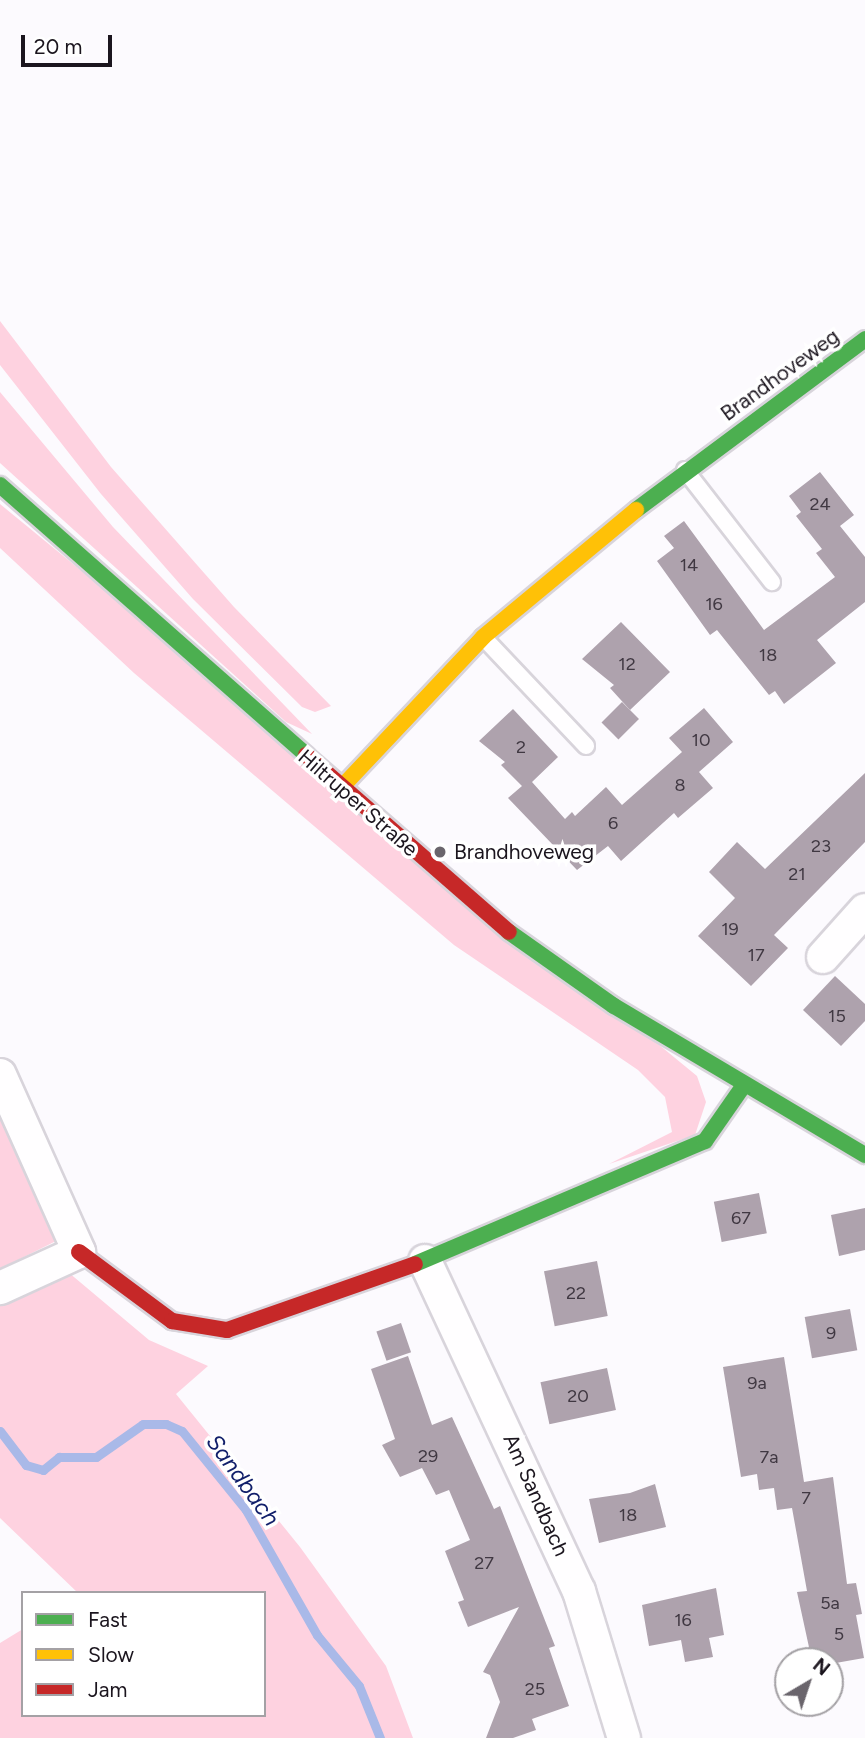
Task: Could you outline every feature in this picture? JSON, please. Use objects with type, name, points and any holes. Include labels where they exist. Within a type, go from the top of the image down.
[{"type":"street","name":"Brandhoveweg","points":[[340,789],[483,637],[685,470],[865,339]]},
{"type":"street","name":"Hiltruper Straße","points":[[0,485],[340,789],[517,937],[614,1006],[865,1155]]},
{"type":"street","points":[[822,957],[865,910]]},
{"type":"street","points":[[0,1075],[79,1252],[173,1321],[227,1330],[425,1261],[705,1141],[744,1085]]},
{"type":"street","points":[[0,1288],[79,1252]]},
{"type":"street","name":"Am Sandbach","points":[[425,1261],[579,1591],[624,1738]]},
{"type":"lane","points":[[685,470],[772,582]]},
{"type":"lane","points":[[483,637],[586,746]]},
{"type":"shaded area","points":[[0,321],[111,467],[234,607],[331,706],[315,712],[302,707],[193,599],[101,494],[0,365]]},
{"type":"shaded area","points":[[0,392],[113,527],[312,734],[286,722],[0,463]]},
{"type":"shaded area","points":[[0,504],[697,1076],[706,1102],[695,1135],[609,1164],[672,1132],[665,1097],[638,1070],[454,945],[134,673],[0,548]]},
{"type":"shaded area","points":[[0,1107],[60,1239],[0,1269]]},
{"type":"shaded area","points":[[68,1272],[149,1340],[208,1366],[176,1394],[300,1547],[386,1666],[413,1738],[0,1738],[0,1643],[21,1630],[21,1717],[266,1717],[266,1591],[76,1591],[0,1518],[0,1295]]},
{"type":"building","points":[[820,472],[854,515],[840,526],[865,557],[865,602],[817,640],[836,663],[784,704],[775,691],[769,695],[717,630],[710,635],[657,561],[674,548],[664,536],[684,521],[764,630],[835,577],[816,553],[822,549],[796,516],[801,512],[789,496]]},
{"type":"building","points":[[621,622],[670,672],[630,710],[610,688],[614,685],[582,659]]},
{"type":"building","points":[[622,702],[639,719],[618,739],[601,723]]},
{"type":"building","points":[[704,708],[733,742],[699,772],[713,788],[678,818],[674,813],[621,861],[608,846],[577,870],[508,798],[522,786],[501,765],[505,762],[479,741],[513,709],[558,757],[532,782],[565,819],[572,812],[575,816],[606,787],[622,805],[682,752],[669,738]]},
{"type":"building","points":[[865,773],[865,842],[774,935],[788,948],[751,986],[698,936],[735,898],[709,872],[737,842],[765,869]]},
{"type":"building","points":[[835,976],[865,1004],[865,1021],[841,1046],[803,1010]]},
{"type":"building","points":[[759,1193],[767,1233],[722,1242],[714,1202]]},
{"type":"building","points":[[865,1208],[865,1250],[839,1256],[831,1215]]},
{"type":"building","points":[[597,1261],[608,1316],[555,1326],[544,1271]]},
{"type":"building","points":[[850,1309],[857,1350],[812,1358],[805,1317]]},
{"type":"building","points":[[401,1323],[411,1352],[387,1361],[376,1331]]},
{"type":"building","points":[[408,1356],[432,1425],[452,1417],[494,1509],[500,1506],[555,1646],[549,1648],[569,1706],[532,1719],[536,1730],[513,1738],[486,1738],[500,1702],[490,1675],[483,1672],[519,1607],[468,1627],[458,1602],[464,1600],[445,1551],[470,1540],[449,1490],[436,1495],[422,1468],[400,1477],[382,1445],[395,1439],[371,1369]]},
{"type":"building","points":[[784,1357],[804,1482],[833,1477],[847,1584],[856,1583],[862,1614],[856,1615],[864,1658],[844,1662],[844,1647],[809,1647],[797,1592],[807,1591],[792,1508],[777,1510],[774,1488],[759,1490],[757,1474],[741,1477],[723,1367]]},
{"type":"building","points":[[607,1368],[616,1410],[549,1424],[540,1382]]},
{"type":"building","points":[[655,1484],[666,1527],[599,1543],[589,1499],[630,1493]]},
{"type":"building","points":[[716,1588],[724,1635],[709,1638],[713,1657],[685,1662],[681,1640],[649,1646],[642,1605]]},
{"type":"waterway","name":"Sandbach","points":[[0,1431],[26,1465],[43,1470],[59,1457],[96,1457],[143,1424],[166,1424],[182,1431],[246,1510],[317,1635],[359,1686],[380,1738]]},
{"type":"traffic: fast","points":[[636,510],[865,339]]},
{"type":"traffic: fast","points":[[0,485],[306,755]]},
{"type":"traffic: fast","points":[[509,932],[614,1006],[865,1155]]},
{"type":"traffic: fast","points":[[415,1264],[705,1141],[744,1085]]},
{"type":"traffic: slow","points":[[340,789],[483,637],[636,510]]},
{"type":"traffic: jam","points":[[306,755],[509,932]]},
{"type":"traffic: jam","points":[[79,1252],[172,1321],[227,1330],[415,1264]]},
{"type":"place","name":"Brandhoveweg","points":[[440,852]]}]
